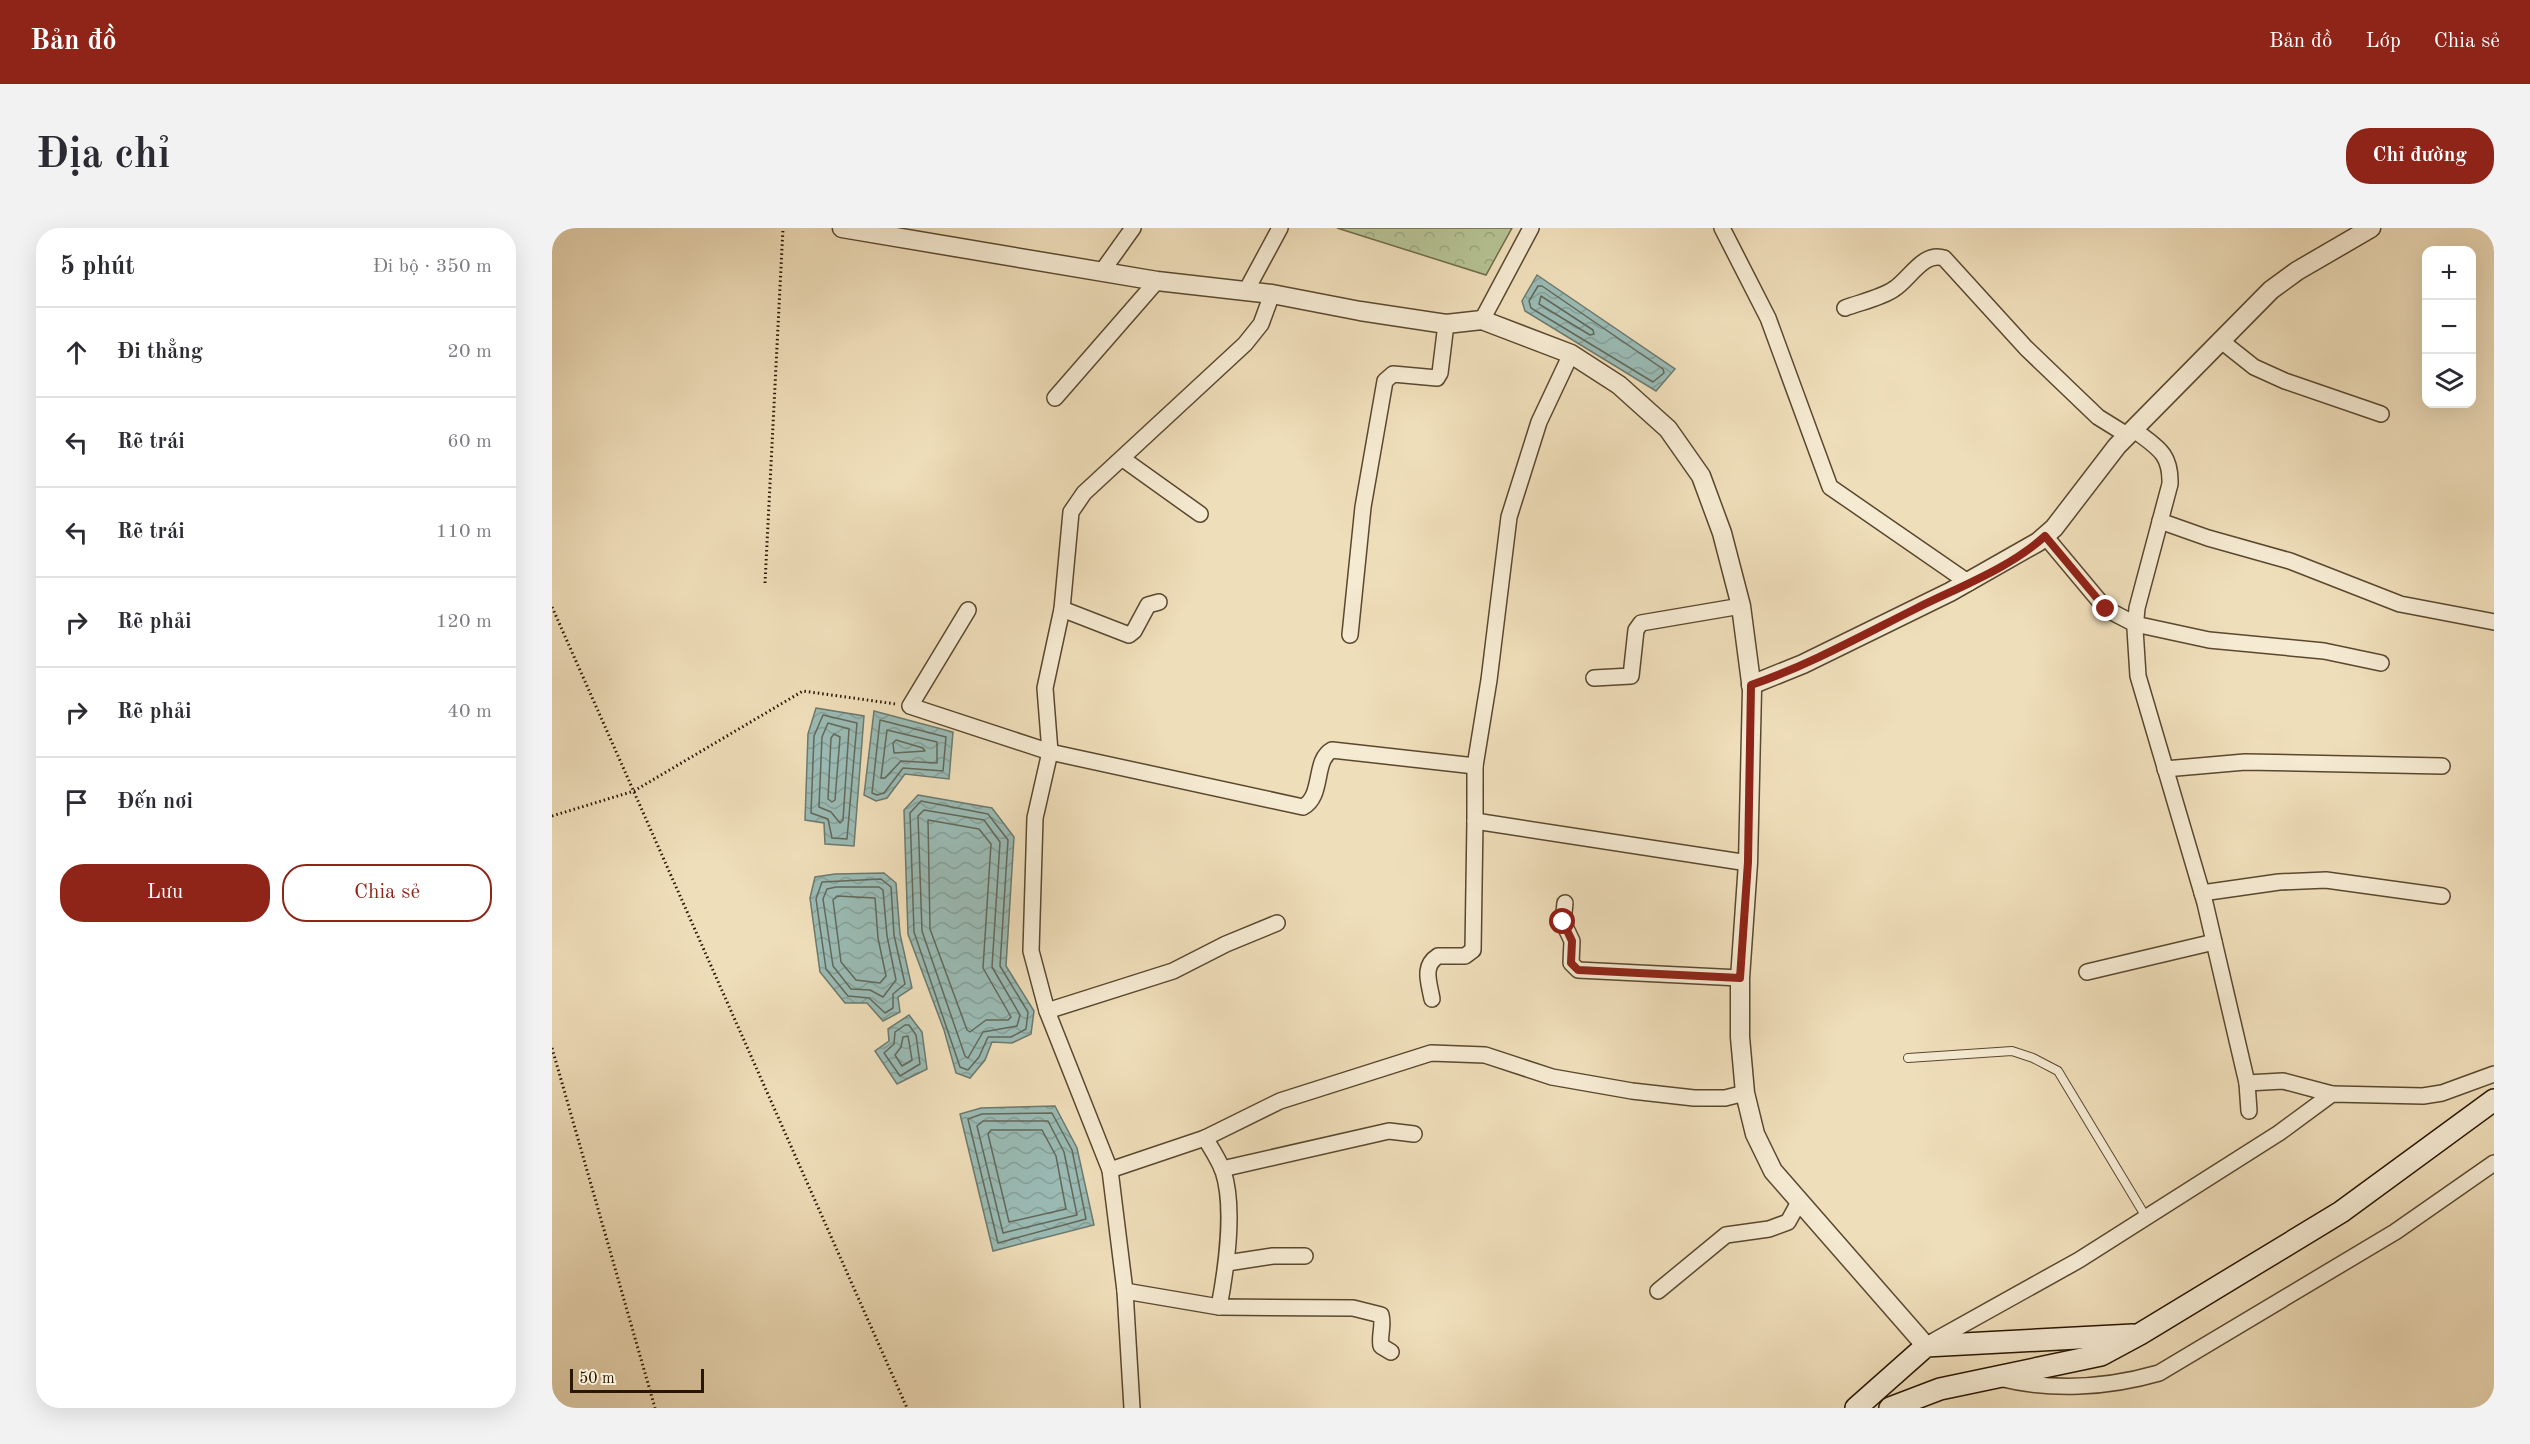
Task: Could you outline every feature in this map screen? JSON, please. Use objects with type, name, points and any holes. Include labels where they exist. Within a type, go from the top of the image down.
[{"type":"main road","points":[[1890,1408],[1940,1389],[2101,1355],[2140,1334],[2341,1212],[2494,1100]]},
{"type":"main road","points":[[1856,1408],[1926,1346],[2140,1334]]},
{"type":"street","points":[[842,228],[1103,270],[1157,281],[1272,294],[1446,324],[1482,320],[1571,354],[1619,386],[1668,429],[1701,476],[1722,533],[1741,606],[1751,685],[1748,862],[1740,978],[1740,1037],[1745,1093],[1755,1134],[1769,1162],[1799,1202],[1926,1346],[2079,1260],[2279,1133],[2332,1094]]},
{"type":"street","points":[[1103,270],[1133,228]]},
{"type":"street","points":[[1246,291],[1280,228]]},
{"type":"street","points":[[1482,320],[1530,228]]},
{"type":"street","points":[[1722,228],[1768,318],[1830,487],[1969,583]]},
{"type":"street","points":[[1751,685],[1803,664],[1969,583],[2018,555],[2045,536],[2130,432],[2271,290],[2297,271],[2372,228]]},
{"type":"street","points":[[1845,308],[1893,290],[1918,265],[1932,257],[1944,258],[2026,348],[2098,417],[2161,450],[2170,469],[2170,484],[2135,624],[2138,676],[2202,893],[2247,1083],[2249,1110]]},
{"type":"street","points":[[1055,398],[1157,281]]},
{"type":"street","points":[[1132,1408],[1118,1213],[1110,1170],[1047,1011],[1031,951],[1035,818],[1050,752],[1045,688],[1062,609],[1073,507],[1084,493],[1245,344],[1261,324],[1272,294]]},
{"type":"street","points":[[1350,635],[1363,507],[1385,381],[1387,376],[1393,374],[1437,378],[1440,373],[1446,324]]},
{"type":"street","points":[[2220,340],[2254,367],[2285,381],[2381,414]]},
{"type":"street","points":[[1432,999],[1427,974],[1429,964],[1438,956],[1465,956],[1473,950],[1475,766],[1489,680],[1509,517],[1539,422],[1571,354]]},
{"type":"street","points":[[1123,459],[1200,514]]},
{"type":"street","points":[[2160,521],[2208,538],[2290,561],[2400,604],[2494,622]]},
{"type":"street","points":[[2045,536],[2106,609],[2135,624],[2210,640],[2324,651],[2381,663]]},
{"type":"street","points":[[1062,609],[1129,635],[1134,631],[1148,605],[1159,602]]},
{"type":"street","points":[[1594,678],[1631,676],[1636,630],[1641,623],[1741,606]]},
{"type":"street","points":[[968,610],[910,706],[1050,752],[1303,807],[1312,799],[1326,755],[1332,750],[1475,766]]},
{"type":"street","points":[[2165,769],[2245,762],[2442,766]]},
{"type":"street","points":[[1475,821],[1748,862]]},
{"type":"street","points":[[2202,893],[2278,882],[2326,880],[2442,896]]},
{"type":"street","points":[[1565,903],[1564,928],[1572,941],[1571,963],[1578,970],[1740,978]]},
{"type":"street","points":[[1047,1011],[1173,971],[1226,944],[1277,923]]},
{"type":"street","points":[[2087,972],[2214,942]]},
{"type":"street","points":[[1110,1170],[1205,1137],[1280,1101],[1431,1053],[1485,1055],[1552,1077],[1632,1091],[1694,1098],[1725,1098],[1745,1093]]},
{"type":"street","points":[[2247,1083],[2283,1081],[2332,1094],[2424,1096],[2442,1093],[2494,1074]]},
{"type":"street","points":[[1222,1169],[1389,1131],[1414,1134]]},
{"type":"street","points":[[1205,1137],[1222,1169],[1227,1186],[1227,1263],[1219,1307]]},
{"type":"street","points":[[1993,1377],[2033,1386],[2053,1386],[2131,1381],[2158,1373],[2395,1232],[2494,1163]]},
{"type":"street","points":[[1658,1291],[1726,1235],[1768,1229],[1788,1222],[1799,1202]]},
{"type":"street","points":[[1227,1263],[1273,1256],[1305,1256]]},
{"type":"street","points":[[1125,1292],[1219,1307],[1353,1308],[1376,1313],[1381,1315],[1383,1322],[1379,1338],[1381,1346],[1391,1352]]},
{"type":"street","points":[[1928,1408],[1940,1389]]},
{"type":"lane","points":[[1908,1058],[2012,1051],[2033,1058],[2058,1071],[2146,1217]]},
{"type":"path","points":[[765,583],[783,228]]},
{"type":"path","points":[[552,608],[907,1408]]},
{"type":"path","points":[[552,816],[634,791],[803,691],[910,706]]},
{"type":"path","points":[[552,1048],[655,1408]]},
{"type":"green space","points":[[1337,228],[1512,228],[1486,275]]},
{"type":"water","points":[[1537,275],[1675,369],[1656,391],[1525,311],[1522,301]]},
{"type":"water","points":[[816,708],[864,716],[854,846],[825,844],[824,823],[805,820],[808,734]]},
{"type":"water","points":[[874,711],[953,732],[949,779],[905,774],[887,798],[876,801],[864,795]]},
{"type":"water","points":[[918,795],[992,808],[1014,837],[1006,966],[1034,1011],[1031,1034],[1012,1043],[992,1042],[985,1060],[970,1078],[956,1073],[944,1030],[908,934],[904,810]]},
{"type":"water","points":[[884,873],[896,883],[900,934],[912,988],[898,997],[900,1012],[883,1021],[867,1003],[845,1003],[820,972],[810,898],[815,877],[835,874]]},
{"type":"water","points":[[909,1015],[922,1032],[927,1069],[897,1084],[875,1051],[889,1041],[888,1029]]},
{"type":"water","points":[[1055,1106],[1077,1148],[1094,1225],[993,1251],[960,1114],[981,1108]]},
{"type":"route","points":[[1563,922],[1566,933],[1572,941],[1571,963],[1578,970],[1740,978],[1748,862],[1751,685],[1803,664],[1969,583],[2018,555],[2045,536],[2106,609]]}]
